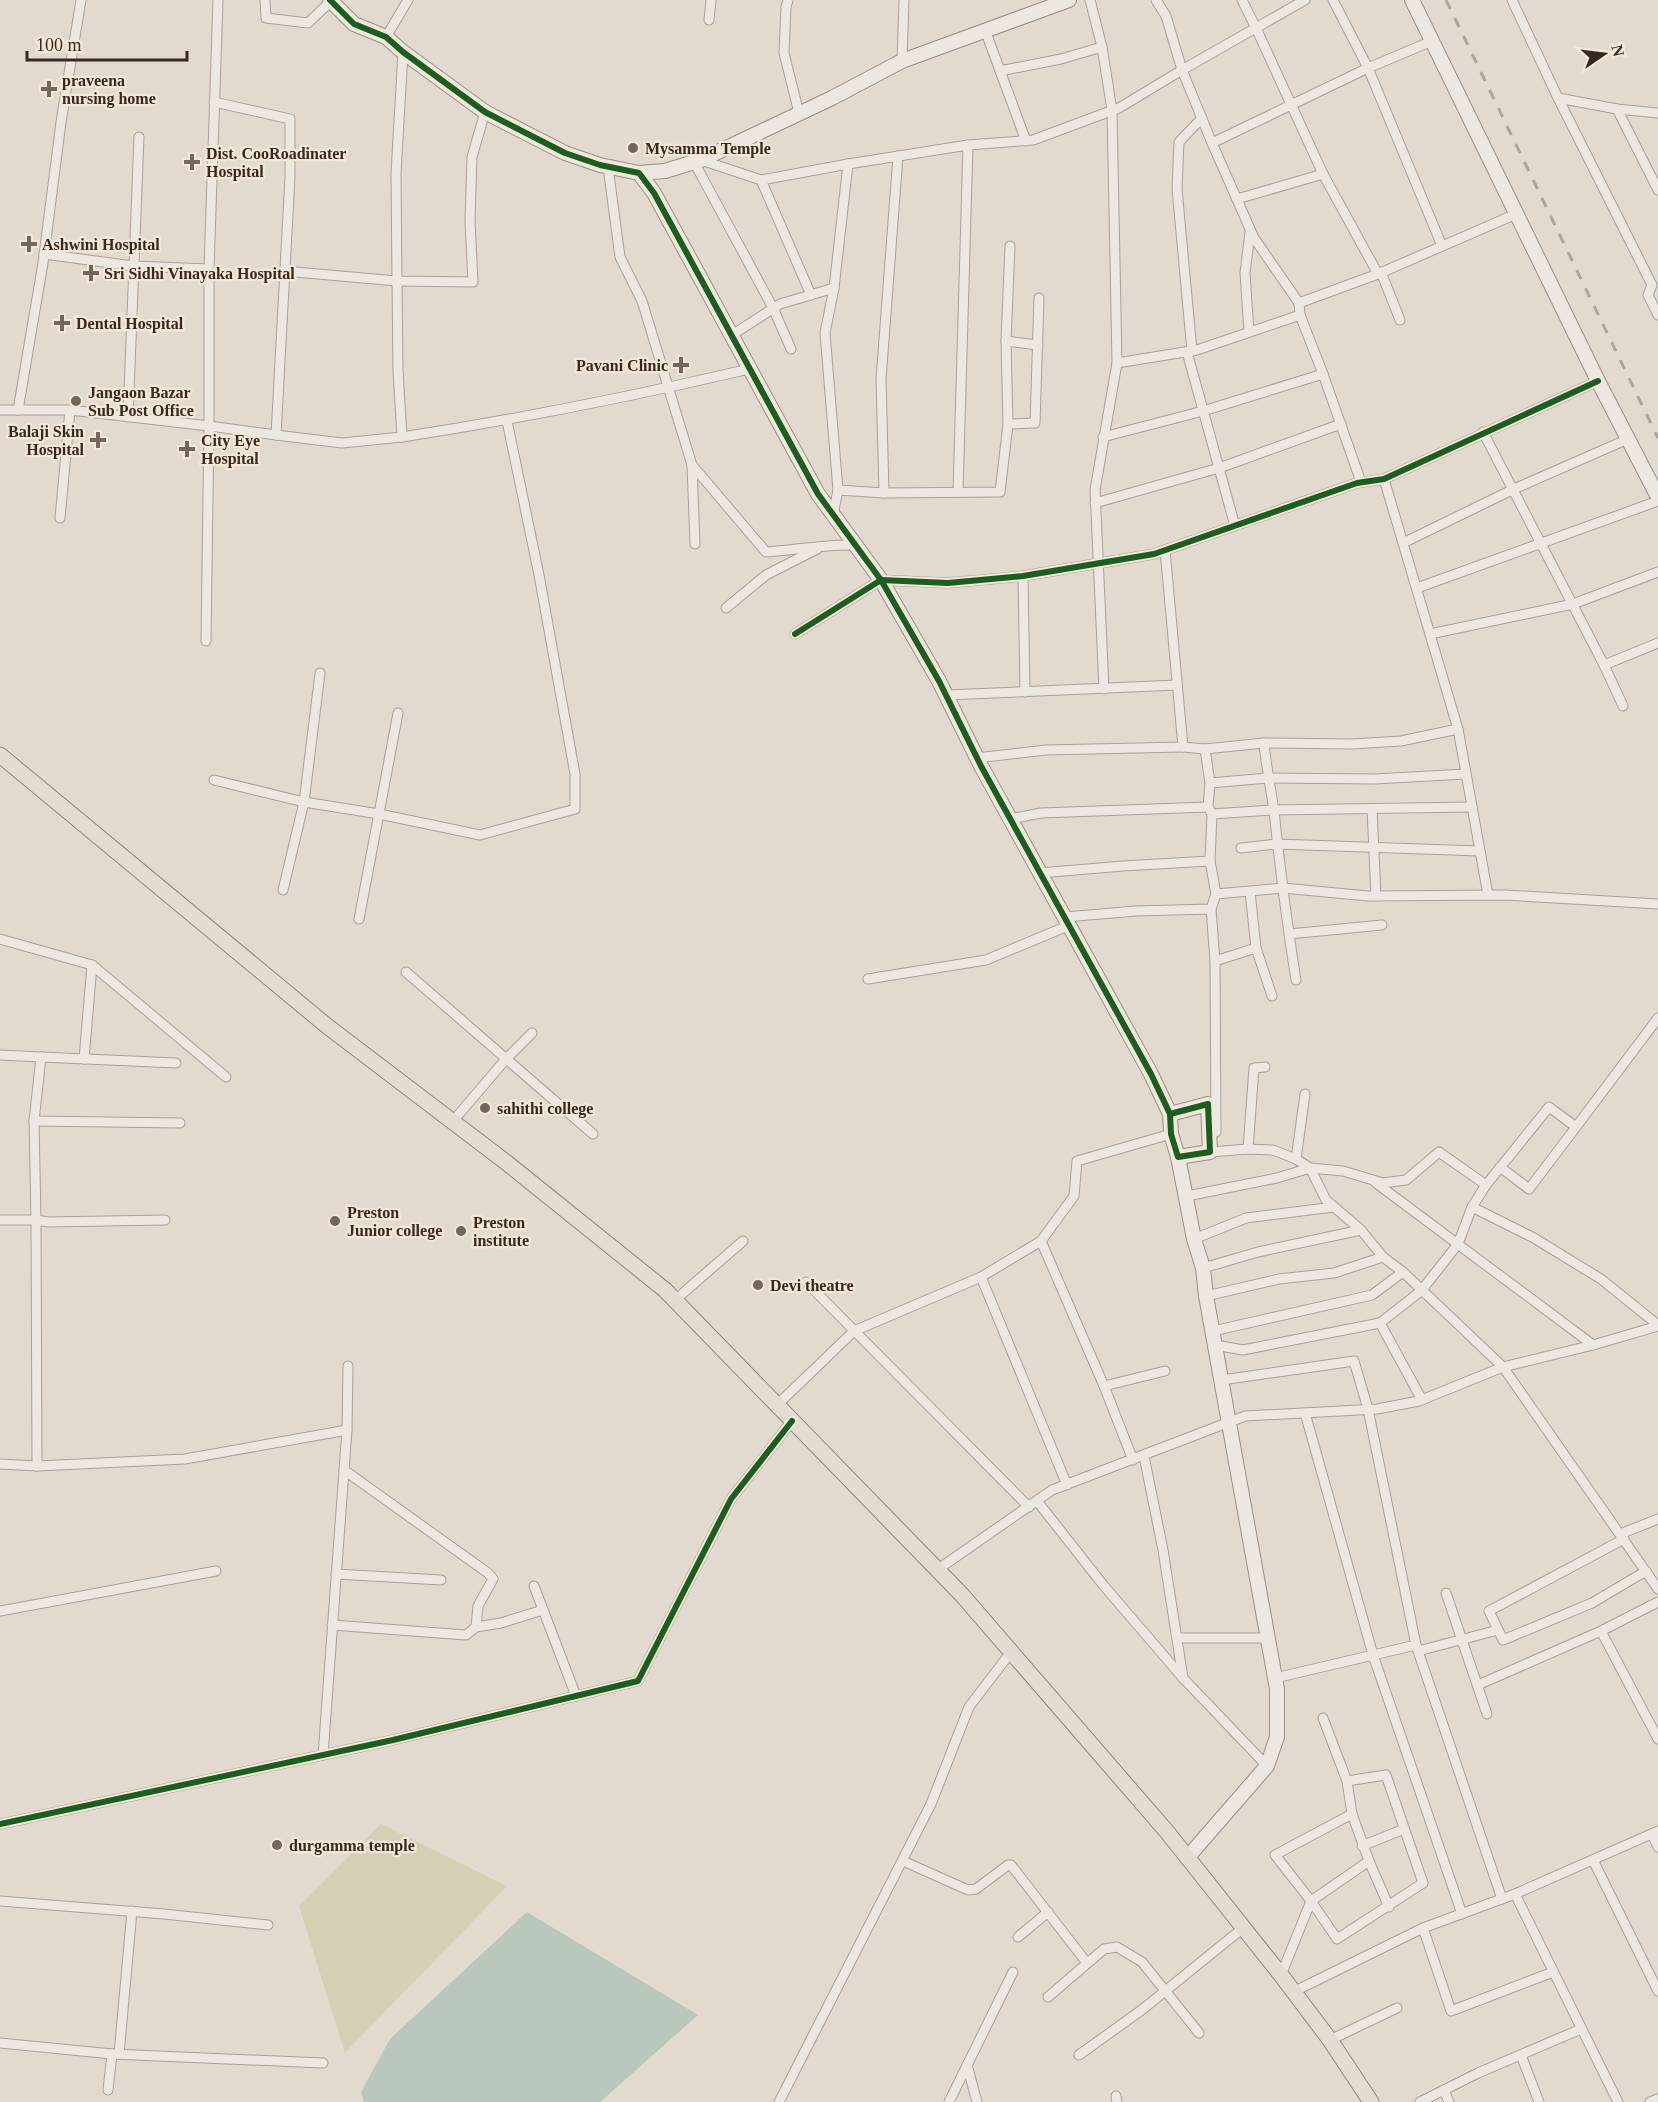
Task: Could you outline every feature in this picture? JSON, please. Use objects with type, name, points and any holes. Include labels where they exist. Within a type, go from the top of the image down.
[{"type":"main road","points":[[0,754],[318,1019],[507,1163],[665,1290],[937,1570],[1011,1652],[1168,1833],[1281,1975],[1330,2040],[1371,2102]]},
{"type":"street","points":[[18,410],[44,254],[61,122],[81,0]]},
{"type":"street","points":[[206,641],[209,269],[218,0]]},
{"type":"street","points":[[265,0],[266,18],[308,23],[331,1],[354,24],[386,37],[485,112],[565,153],[608,167],[639,173],[665,171],[698,161],[902,61],[1069,0]]},
{"type":"street","points":[[386,37],[408,0]]},
{"type":"street","points":[[709,20],[711,0]]},
{"type":"street","points":[[788,0],[784,53],[799,113]]},
{"type":"street","points":[[902,61],[904,0]]},
{"type":"street","points":[[1090,0],[1102,47],[1112,110],[1117,363],[1095,490],[1104,689]]},
{"type":"street","points":[[1156,0],[1166,16],[1182,70],[1250,230],[1299,303],[1300,315],[1361,482]]},
{"type":"street","points":[[1242,0],[1323,174],[1380,273],[1400,320]]},
{"type":"street","points":[[698,161],[761,180],[968,145],[1033,140],[1112,110],[1305,0]]},
{"type":"street","points":[[1333,0],[1368,68],[1442,246]]},
{"type":"street","points":[[1412,0],[1658,499],[1417,588]]},
{"type":"street","points":[[1512,0],[1558,98],[1655,283],[1648,295],[1658,315]]},
{"type":"street","points":[[985,30],[1026,141]]},
{"type":"street","points":[[1212,143],[1368,68],[1432,41]]},
{"type":"street","points":[[999,71],[1060,59],[1102,47]]},
{"type":"street","points":[[402,436],[398,371],[396,173],[403,52]]},
{"type":"street","points":[[1558,98],[1617,109],[1658,113]]},
{"type":"street","points":[[214,102],[291,119],[276,435]]},
{"type":"street","points":[[1617,109],[1658,190]]},
{"type":"street","points":[[284,271],[397,281],[472,282],[470,221],[472,157],[485,112]]},
{"type":"street","points":[[1202,118],[1179,142],[1177,189],[1189,351],[1235,526]]},
{"type":"street","points":[[128,417],[139,137]]},
{"type":"street","points":[[958,492],[968,145]]},
{"type":"street","points":[[884,492],[881,379],[898,156]]},
{"type":"street","points":[[698,161],[773,308],[791,349]]},
{"type":"street","points":[[833,515],[838,490],[825,333],[834,288],[848,164]]},
{"type":"street","points":[[608,167],[620,257],[642,302],[692,465],[695,543]]},
{"type":"street","points":[[639,173],[654,193],[818,494],[881,580],[946,695],[976,758],[1151,1074],[1170,1114],[1171,1134],[1187,1196],[1194,1239],[1203,1268],[1206,1296],[1275,1678],[1277,1737],[1267,1766],[1187,1858]]},
{"type":"street","points":[[1237,199],[1323,174]]},
{"type":"street","points":[[761,180],[811,295]]},
{"type":"street","points":[[1299,303],[1380,273],[1516,214]]},
{"type":"street","points":[[1250,230],[1245,273],[1250,332]]},
{"type":"street","points":[[838,490],[1000,492],[1008,424],[1006,341],[1010,246]]},
{"type":"street","points":[[44,254],[133,266],[209,269]]},
{"type":"street","points":[[732,335],[773,308],[834,288]]},
{"type":"street","points":[[1008,424],[1035,423],[1039,298]]},
{"type":"street","points":[[1117,363],[1189,351],[1300,315]]},
{"type":"street","points":[[1006,341],[1038,345]]},
{"type":"street","points":[[0,419],[0,410],[70,410],[342,443],[507,421],[750,369]]},
{"type":"street","points":[[1103,437],[1203,411],[1323,374]]},
{"type":"street","points":[[795,634],[881,580],[948,583],[1023,576],[1155,554],[1361,482],[1384,478],[1598,381]]},
{"type":"street","points":[[60,518],[70,410]]},
{"type":"street","points":[[214,780],[304,802],[379,814],[480,835],[575,809],[575,774],[539,575],[507,421]]},
{"type":"street","points":[[1095,503],[1219,468],[1341,424]]},
{"type":"street","points":[[1483,432],[1574,604],[1623,706]]},
{"type":"street","points":[[1404,543],[1514,489],[1628,439]]},
{"type":"street","points":[[692,465],[766,552],[803,549],[827,544],[855,545]]},
{"type":"street","points":[[1384,478],[1458,729],[1488,895]]},
{"type":"street","points":[[726,608],[766,575],[827,544]]},
{"type":"street","points":[[1165,550],[1183,747]]},
{"type":"street","points":[[1430,634],[1574,604],[1658,572]]},
{"type":"street","points":[[1023,576],[1025,692]]},
{"type":"street","points":[[1604,665],[1658,643]]},
{"type":"street","points":[[284,890],[304,802],[320,673]]},
{"type":"street","points":[[946,695],[1177,685]]},
{"type":"street","points":[[359,919],[398,714]]},
{"type":"street","points":[[976,758],[1046,750],[1183,747],[1205,749],[1264,743],[1352,744],[1401,741],[1458,729]]},
{"type":"street","points":[[1264,743],[1274,810],[1285,919],[1296,980]]},
{"type":"street","points":[[1205,749],[1210,783],[1210,861],[1216,894],[1211,909],[1215,961],[1213,1151]]},
{"type":"street","points":[[1210,783],[1268,778],[1374,779],[1466,774]]},
{"type":"street","points":[[1010,819],[1041,813],[1472,807]]},
{"type":"street","points":[[1372,809],[1376,896]]},
{"type":"street","points":[[1241,848],[1276,844],[1480,851]]},
{"type":"street","points":[[1040,873],[1210,861]]},
{"type":"street","points":[[1216,894],[1283,888],[1376,896],[1488,895],[1658,904]]},
{"type":"street","points":[[1250,892],[1256,948],[1272,996]]},
{"type":"street","points":[[868,979],[986,960],[1067,921],[1136,911],[1211,909]]},
{"type":"street","points":[[1289,934],[1382,926]]},
{"type":"street","points":[[0,939],[92,965],[226,1077]]},
{"type":"street","points":[[1215,961],[1256,948]]},
{"type":"street","points":[[84,1059],[92,965]]},
{"type":"street","points":[[406,972],[593,1134]]},
{"type":"street","points":[[1500,1167],[1529,1189],[1658,1018]]},
{"type":"street","points":[[453,1121],[506,1059],[532,1034]]},
{"type":"street","points":[[0,1055],[176,1063]]},
{"type":"street","points":[[37,1466],[34,1121],[41,1057]]},
{"type":"street","points":[[1248,1149],[1254,1068],[1265,1067]]},
{"type":"street","points":[[1296,1159],[1305,1094]]},
{"type":"street","points":[[1170,1114],[1208,1104],[1213,1151]]},
{"type":"street","points":[[1215,1345],[1243,1350],[1380,1323],[1421,1291],[1458,1244],[1472,1207],[1486,1185],[1549,1107],[1576,1127]]},
{"type":"street","points":[[34,1121],[180,1123]]},
{"type":"street","points":[[777,1405],[854,1332],[981,1277],[1041,1241],[1074,1196],[1077,1161],[1171,1134]]},
{"type":"street","points":[[1178,1157],[1213,1151],[1273,1150],[1296,1159],[1310,1168],[1326,1200],[1361,1230],[1383,1257],[1404,1272],[1421,1291],[1503,1367],[1658,1589]]},
{"type":"street","points":[[1187,1196],[1277,1178],[1310,1168],[1343,1171],[1383,1184],[1406,1180],[1439,1152],[1486,1185]]},
{"type":"street","points":[[1372,1180],[1593,1345]]},
{"type":"street","points":[[1194,1239],[1246,1218],[1334,1207]]},
{"type":"street","points":[[1472,1207],[1534,1238],[1601,1279],[1658,1326]]},
{"type":"street","points":[[0,1220],[48,1222],[165,1220]]},
{"type":"street","points":[[1203,1268],[1258,1252],[1361,1230]]},
{"type":"street","points":[[675,1300],[743,1241]]},
{"type":"street","points":[[1041,1241],[1104,1386],[1133,1460]]},
{"type":"street","points":[[1206,1296],[1279,1279],[1334,1273],[1383,1257]]},
{"type":"street","points":[[1213,1331],[1372,1295],[1404,1272]]},
{"type":"street","points":[[981,1277],[1067,1485]]},
{"type":"street","points":[[806,1282],[854,1332],[1033,1504],[1183,1678],[1267,1766]]},
{"type":"street","points":[[1380,1323],[1422,1400]]},
{"type":"street","points":[[937,1570],[1052,1490],[1230,1421],[1245,1416],[1377,1409],[1422,1400],[1503,1367],[1658,1326]]},
{"type":"street","points":[[1222,1380],[1354,1361],[1368,1409],[1417,1648],[1502,1899]]},
{"type":"street","points":[[323,1755],[347,1430],[348,1366]]},
{"type":"street","points":[[1104,1386],[1165,1371]]},
{"type":"street","points":[[1305,1413],[1373,1655],[1462,1914]]},
{"type":"street","points":[[0,1824],[393,1740],[638,1681],[730,1499],[792,1421]]},
{"type":"street","points":[[0,1464],[37,1466],[185,1459],[347,1430]]},
{"type":"street","points":[[1144,1456],[1183,1678]]},
{"type":"street","points":[[344,1470],[488,1573],[493,1579],[478,1606],[476,1627]]},
{"type":"street","points":[[1646,1571],[1592,1603],[1503,1640],[1489,1611],[1622,1536],[1658,1519]]},
{"type":"street","points":[[0,1611],[216,1571]]},
{"type":"street","points":[[336,1574],[441,1580]]},
{"type":"street","points":[[534,1586],[576,1696]]},
{"type":"street","points":[[1446,1593],[1487,1714]]},
{"type":"street","points":[[1478,1685],[1601,1631],[1658,1602]]},
{"type":"street","points":[[333,1625],[466,1635],[476,1627],[501,1623],[543,1610]]},
{"type":"street","points":[[1275,1678],[1373,1655],[1498,1630]]},
{"type":"street","points":[[1601,1631],[1658,1739]]},
{"type":"street","points":[[1177,1638],[1267,1638]]},
{"type":"street","points":[[779,2102],[931,1804],[969,1707],[1011,1652]]},
{"type":"street","points":[[1323,1718],[1347,1781],[1352,1814],[1362,1846],[1389,1906]]},
{"type":"street","points":[[1347,1781],[1386,1775],[1424,1884],[1337,1939],[1275,1855],[1352,1814]]},
{"type":"street","points":[[1362,1846],[1404,1829]]},
{"type":"street","points":[[1293,1992],[1423,1928],[1515,1894],[1655,1833],[1658,1847]]},
{"type":"street","points":[[1593,1860],[1658,1991]]},
{"type":"street","points":[[903,1861],[969,1890],[976,1889],[1011,1865],[1087,1963]]},
{"type":"street","points":[[1281,1975],[1311,1901],[1369,1861]]},
{"type":"street","points":[[1515,1894],[1618,2102]]},
{"type":"street","points":[[0,1901],[132,1911],[268,1925]]},
{"type":"street","points":[[108,2090],[115,2054],[132,1911]]},
{"type":"street","points":[[1018,1937],[1048,1912]]},
{"type":"street","points":[[1079,2055],[1165,1991],[1243,1928]]},
{"type":"street","points":[[1423,1928],[1451,2011],[1553,1972]]},
{"type":"street","points":[[1048,1997],[1104,1948],[1117,1947],[1142,1962],[1199,2033]]},
{"type":"street","points":[[949,2102],[1012,1972]]},
{"type":"street","points":[[1330,2040],[1397,2008]]},
{"type":"street","points":[[1420,2102],[1478,2073],[1581,2029]]},
{"type":"street","points":[[0,2043],[115,2054],[323,2063]]},
{"type":"street","points":[[1521,2055],[1539,2102]]},
{"type":"street","points":[[967,2065],[977,2102]]},
{"type":"street","points":[[1444,2090],[1449,2102]]},
{"type":"street","points":[[1650,2102],[1658,2098]]},
{"type":"shaded area","points":[[381,1824],[507,1886],[345,2053],[299,1906]]},
{"type":"shaded area","points":[[527,1912],[698,2015],[600,2102],[364,2102],[361,2092],[390,2039]]},
{"type":"railway","points":[[1446,0],[1658,438]]},
{"type":"cycle path","points":[[330,0],[354,24],[386,37],[485,112],[565,153],[600,165],[639,173],[654,193],[818,494],[881,580],[939,681],[981,766],[1151,1074],[1170,1114],[1171,1134],[1178,1157],[1210,1152],[1208,1104],[1170,1114]]},
{"type":"cycle path","points":[[795,634],[881,580],[948,583],[1023,576],[1154,554],[1357,483],[1384,479],[1598,381]]},
{"type":"cycle path","points":[[0,1824],[393,1740],[638,1681],[731,1499],[792,1421]]},
{"type":"place","name":"praveena nursing home","points":[[49,89]]},
{"type":"place","name":"Mysamma Temple","points":[[633,148]]},
{"type":"place","name":"Dist. CooRoadinater Hospital","points":[[192,162]]},
{"type":"place","name":"Ashwini Hospital","points":[[29,244]]},
{"type":"place","name":"Sri Sidhi Vinayaka Hospital","points":[[91,273]]},
{"type":"place","name":"Dental Hospital","points":[[62,323]]},
{"type":"place","name":"Pavani Clinic","points":[[681,365]]},
{"type":"place","name":"Jangaon Bazar Sub Post Office","points":[[76,401]]},
{"type":"place","name":"Balaji Skin Hospital","points":[[98,440]]},
{"type":"place","name":"City Eye Hospital","points":[[187,449]]},
{"type":"place","name":"sahithi college","points":[[485,1108]]},
{"type":"place","name":"Preston Junior college","points":[[335,1221]]},
{"type":"place","name":"Preston institute","points":[[461,1231]]},
{"type":"place","name":"Devi theatre","points":[[758,1285]]},
{"type":"place","name":"durgamma temple","points":[[277,1845]]}]
